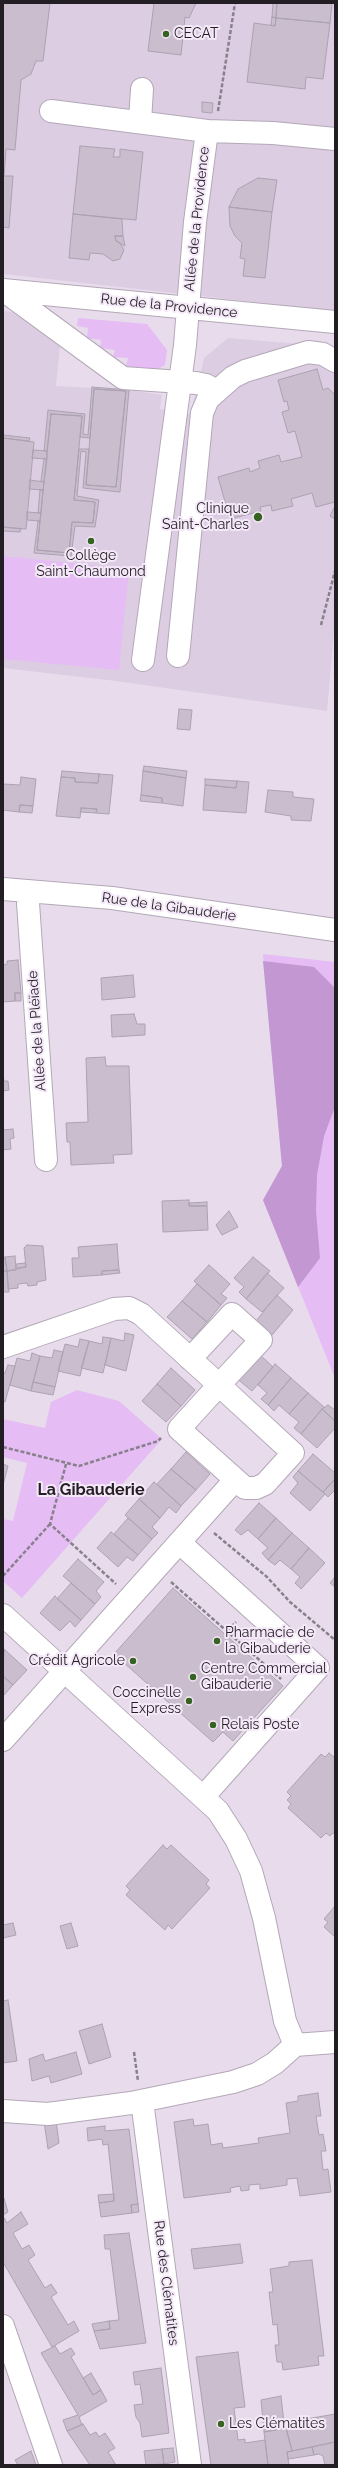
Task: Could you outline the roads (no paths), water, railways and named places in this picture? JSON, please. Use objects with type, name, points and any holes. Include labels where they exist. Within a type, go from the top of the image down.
[{"type":"street","points":[[140,121],[142,89]]},
{"type":"street","name":"Allée de la Providence","points":[[51,111],[211,131],[273,133],[335,139]]},
{"type":"street","name":"Allée de la Providence","points":[[143,660],[180,382],[211,131]]},
{"type":"street","points":[[3,290],[123,378],[206,385],[216,391]]},
{"type":"street","name":"Rue de la Providence","points":[[3,290],[335,322]]},
{"type":"street","points":[[178,656],[202,413],[208,399],[233,377],[245,371],[308,352],[323,354],[335,361]]},
{"type":"street","name":"Rue de la Gibauderie","points":[[3,890],[112,898],[335,930]]},
{"type":"street","name":"Rue de la Gibauderie","points":[[3,902],[110,909],[335,941]]},
{"type":"street","name":"Allée de la Pléïade","points":[[28,903],[46,1160]]},
{"type":"street","points":[[3,1347],[114,1309],[129,1308],[141,1314],[190,1359],[220,1385],[293,1453],[265,1484],[256,1488],[245,1488],[179,1429],[220,1385],[261,1340],[232,1314],[190,1359]]},
{"type":"street","points":[[3,1740],[235,1480]]},
{"type":"street","points":[[180,1543],[318,1668],[204,1796]]},
{"type":"street","points":[[3,1615],[204,1796],[218,1811],[236,1839],[251,1871],[264,1918],[285,2021],[295,2045]]},
{"type":"street","points":[[3,2111],[48,2114],[137,2102],[233,2082],[257,2074],[275,2062],[295,2045],[335,2042]]},
{"type":"street","name":"Rue des Clématites","points":[[137,2102],[190,2465]]},
{"type":"street","points":[[3,2326],[51,2465]]},
{"type":"place","name":"CECAT","points":[[166,34]]},
{"type":"place","name":"Clinique Saint-Charles","points":[[258,517]]},
{"type":"place","name":"Collège Saint-Chaumond","points":[[91,541]]},
{"type":"place","name":"Pharmacie de la Gibauderie","points":[[217,1641]]},
{"type":"place","name":"Crédit Agricole","points":[[133,1661]]},
{"type":"place","name":"Centre Commercial Gibauderie","points":[[193,1677]]},
{"type":"place","name":"Coccinelle Express","points":[[189,1701]]},
{"type":"place","name":"Relais Poste","points":[[213,1725]]},
{"type":"place","name":"Les Clématites","points":[[221,2424]]},
{"type":"district","name":"La Gibauderie","points":[[91,1490]]}]
